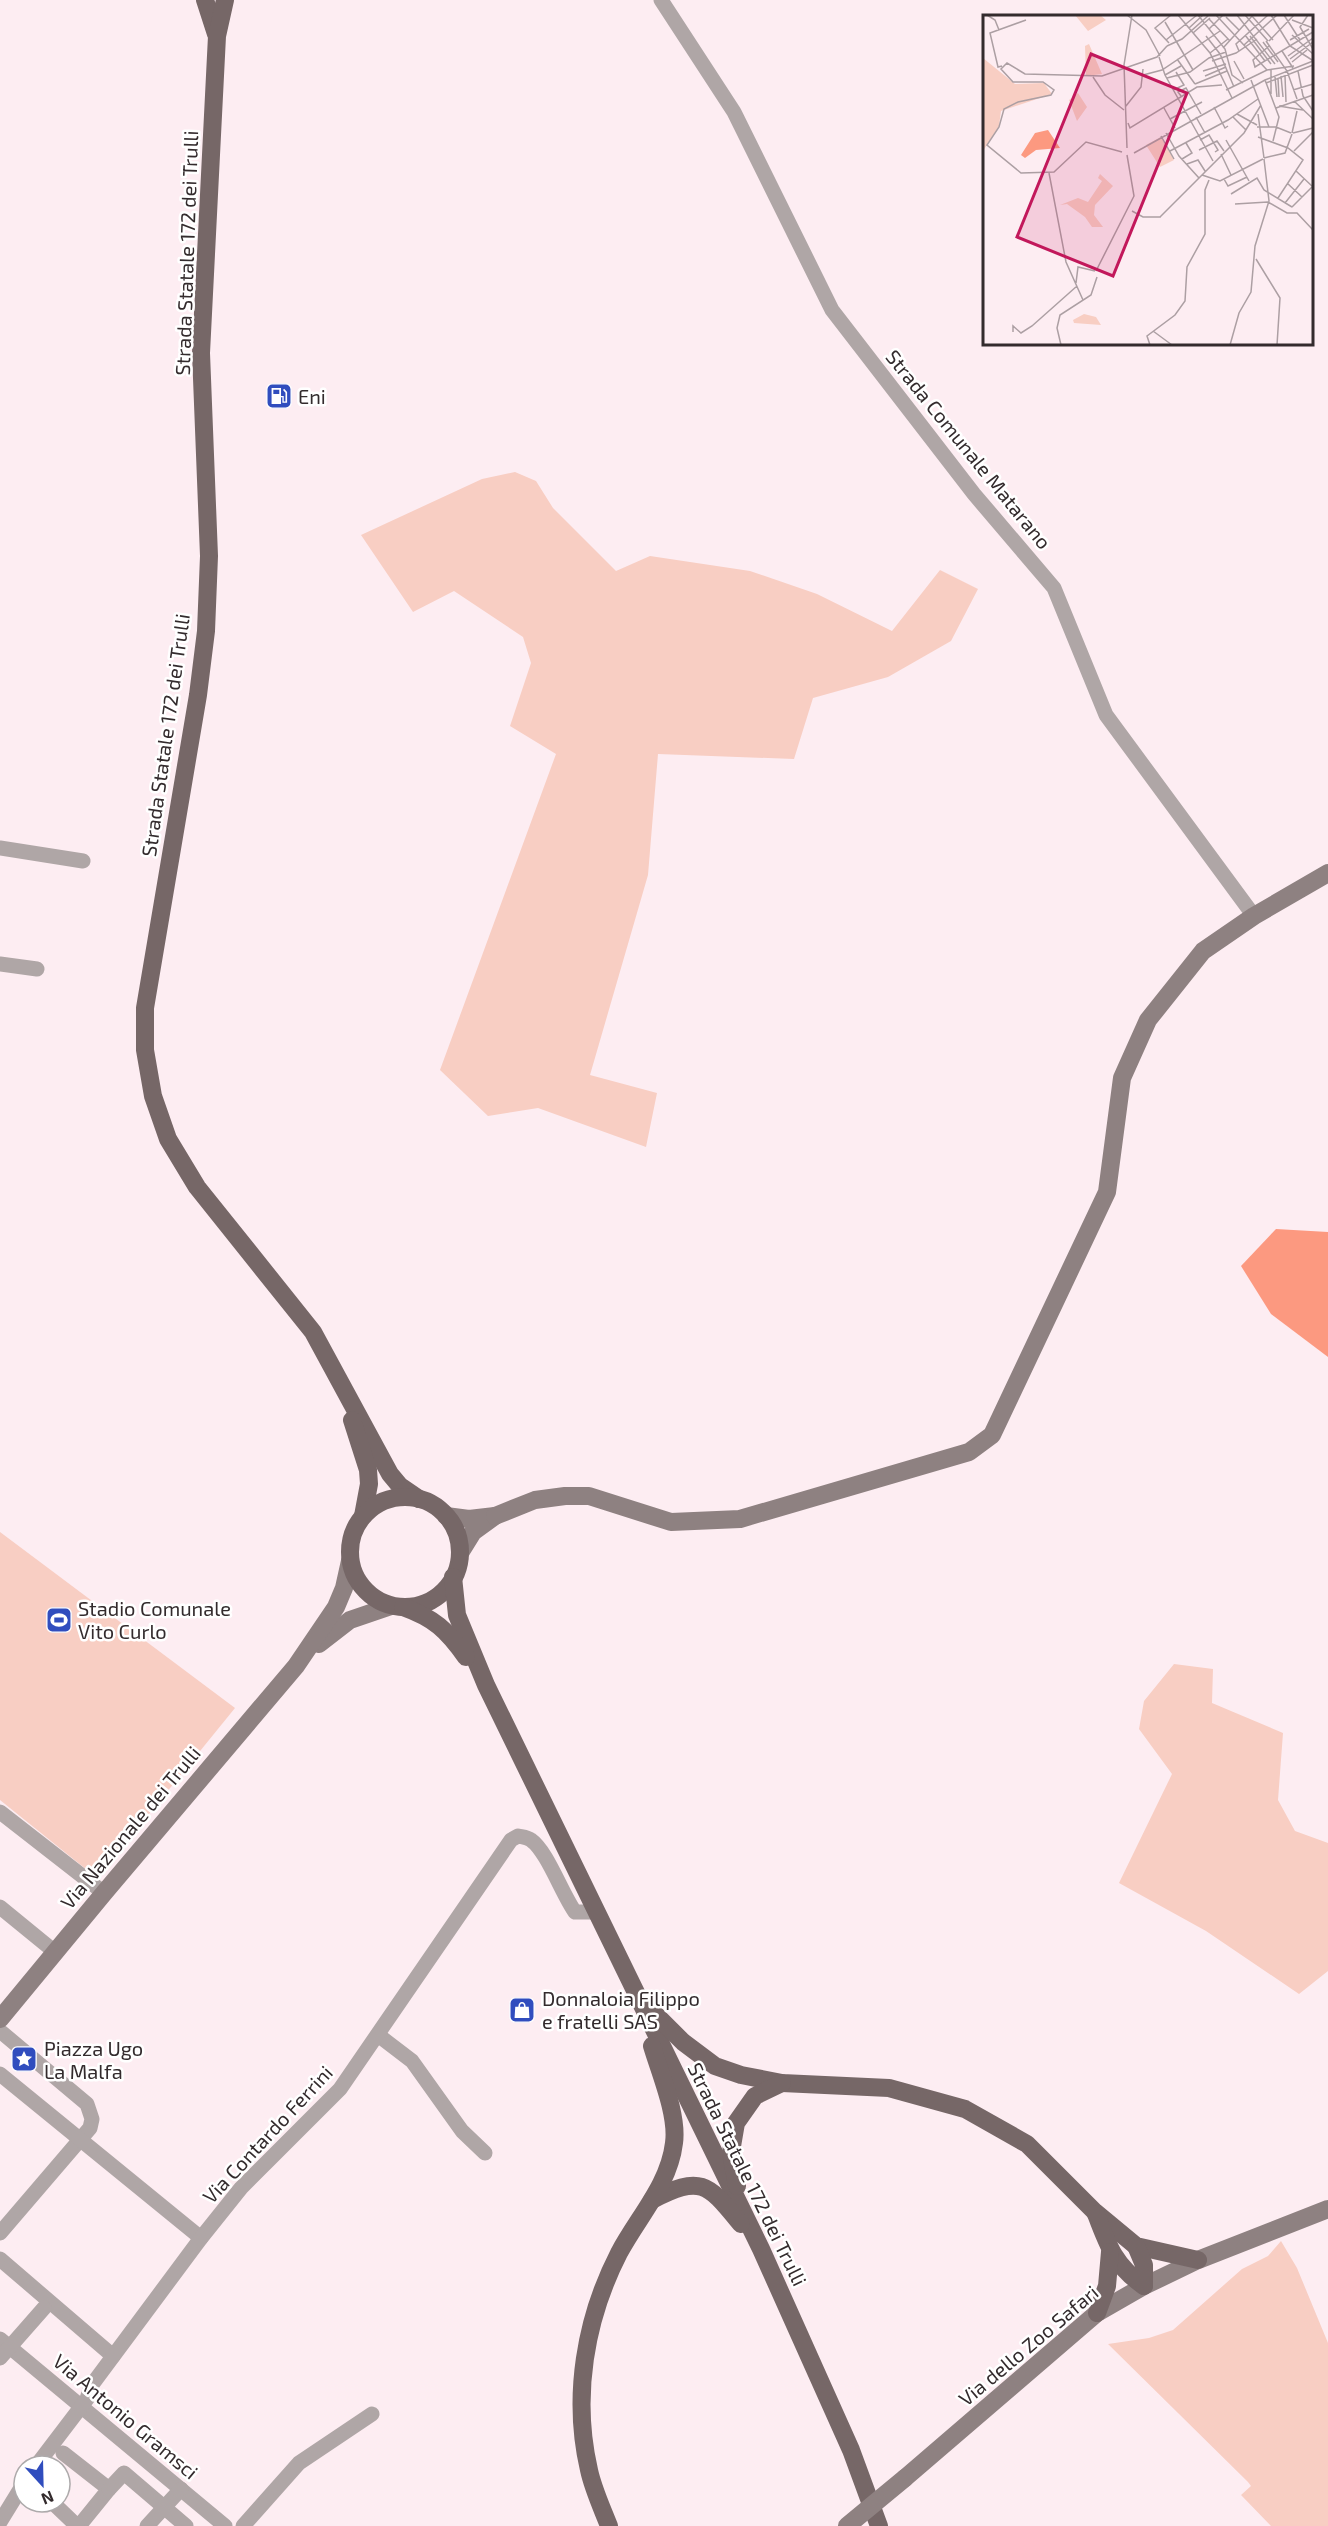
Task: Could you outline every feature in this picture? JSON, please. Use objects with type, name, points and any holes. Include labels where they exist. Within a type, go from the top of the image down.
[{"type":"main road","points":[[205,0],[217,36]]},
{"type":"main road","points":[[217,36],[225,0]]},
{"type":"main road","name":"Strada Statale 172 dei Trulli","points":[[217,36],[201,353],[209,556],[206,631],[198,695],[145,1008],[145,1050],[153,1096],[168,1139],[197,1187],[313,1332],[390,1474],[400,1486],[418,1499],[430,1503],[446,1516]]},
{"type":"main road","name":"Strada Statale 172 dei Trulli","points":[[340,1381],[368,1470],[369,1484],[363,1516],[351,1538],[350,1561],[361,1585],[369,1594],[425,1615],[442,1626],[486,1685]]},
{"type":"main road","points":[[363,1516],[382,1502],[394,1498],[418,1499]]},
{"type":"main road","points":[[446,1516],[455,1529],[460,1553]]},
{"type":"main road","name":"Strada Statale 172 dei Trulli","points":[[397,1606],[427,1602],[442,1592],[453,1577],[460,1553]]},
{"type":"main road","name":"Strada Statale 172 dei Trulli","points":[[453,1577],[458,1615],[486,1685],[761,2249],[851,2450],[879,2526]]},
{"type":"main road","points":[[637,1995],[683,2042],[715,2066],[741,2075],[782,2083],[889,2088],[965,2109],[1027,2144],[1095,2212],[1136,2246],[1198,2260]]},
{"type":"main road","points":[[609,2526],[589,2471],[582,2426],[582,2376],[594,2311],[620,2253],[667,2170],[675,2142],[671,2112],[637,1995]]},
{"type":"main road","points":[[743,2211],[730,2152],[736,2122],[755,2096],[782,2083]]},
{"type":"main road","points":[[652,2200],[675,2188],[690,2184],[702,2186],[714,2193],[761,2249]]},
{"type":"main road","points":[[1095,2212],[1110,2252],[1127,2274],[1143,2286]]},
{"type":"main road","points":[[1136,2246],[1144,2265],[1143,2286]]},
{"type":"main road","points":[[1096,2313],[1107,2286],[1110,2252]]},
{"type":"street","name":"Strada Comunale Matarano","points":[[661,0],[734,112],[832,310],[974,494],[1054,588],[1106,715],[1254,916]]},
{"type":"street","points":[[0,848],[84,861]]},
{"type":"street","points":[[460,1553],[473,1532],[495,1516],[535,1500],[589,1496],[671,1522],[740,1519],[969,1452],[992,1435],[1107,1191],[1122,1078],[1148,1020],[1203,951],[1254,916],[1328,873]]},
{"type":"street","points":[[0,964],[37,969]]},
{"type":"street","points":[[446,1516],[469,1519],[495,1516]]},
{"type":"street","name":"Via Nazionale dei Trulli","points":[[0,2019],[296,1666],[336,1607],[344,1588],[350,1561]]},
{"type":"street","name":"Via Nazionale dei Trulli","points":[[296,1666],[333,1631],[350,1620],[397,1606]]},
{"type":"street","points":[[0,1812],[104,1893]]},
{"type":"street","name":"Via Contardo Ferrini","points":[[45,2454],[81,2406],[113,2356],[241,2188],[340,2089],[471,1900],[502,1850],[518,1836],[529,1838],[537,1845],[566,1900],[575,1912],[595,1912]]},
{"type":"street","points":[[0,1907],[55,1952]]},
{"type":"street","points":[[0,2031],[87,2104],[92,2119],[90,2128],[3,2225]]},
{"type":"street","points":[[378,2035],[412,2061],[462,2131],[485,2152]]},
{"type":"street","points":[[0,2074],[201,2238]]},
{"type":"street","name":"Via dello Zoo Safari","points":[[847,2526],[1096,2313],[1143,2286],[1198,2260],[1328,2208]]},
{"type":"street","points":[[0,2259],[113,2356]]},
{"type":"street","points":[[3,2348],[44,2307]]},
{"type":"street","name":"Via Antonio Gramsci","points":[[3,2348],[81,2406],[225,2526]]},
{"type":"street","points":[[243,2526],[299,2463],[372,2414]]},
{"type":"street","points":[[63,2453],[110,2489]]},
{"type":"street","points":[[65,2514],[78,2526],[124,2473],[186,2526]]},
{"type":"street","points":[[147,2526],[181,2489]]},
{"type":"street","points":[[0,2522],[12,2502]]},
{"type":"shaded area","points":[[515,472],[536,481],[553,508],[616,571],[650,556],[750,571],[817,594],[892,631],[940,570],[978,589],[951,641],[888,677],[813,698],[794,759],[658,754],[648,875],[590,1075],[657,1093],[646,1147],[538,1108],[488,1116],[440,1070],[556,754],[510,726],[531,663],[523,637],[454,591],[413,612],[361,535],[482,479]]},
{"type":"shaded area","points":[[1276,1229],[1328,1232],[1328,1357],[1271,1314],[1241,1266]]},
{"type":"shaded area","name":"Stadio Comunale Vito Curlo","points":[[0,1532],[235,1708],[97,1878],[0,1800]]},
{"type":"shaded area","points":[[1174,1664],[1213,1669],[1212,1703],[1283,1733],[1278,1800],[1295,1831],[1328,1843],[1328,1971],[1299,1994],[1206,1931],[1119,1883],[1172,1774],[1139,1729],[1144,1701]]},
{"type":"shaded area","points":[[1281,2241],[1297,2268],[1328,2343],[1328,2526],[1271,2526],[1241,2495],[1251,2486],[1248,2482],[1108,2344],[1149,2338],[1173,2330],[1242,2269],[1268,2256]]},
{"type":"place","name":"Eni","points":[[279,396]]},
{"type":"place","name":"Stadio Comunale Vito Curlo","points":[[59,1620]]},
{"type":"place","name":"Donnaloia Filippo e fratelli SAS","points":[[522,2010]]},
{"type":"place","name":"Piazza Ugo La Malfa","points":[[24,2059]]}]
